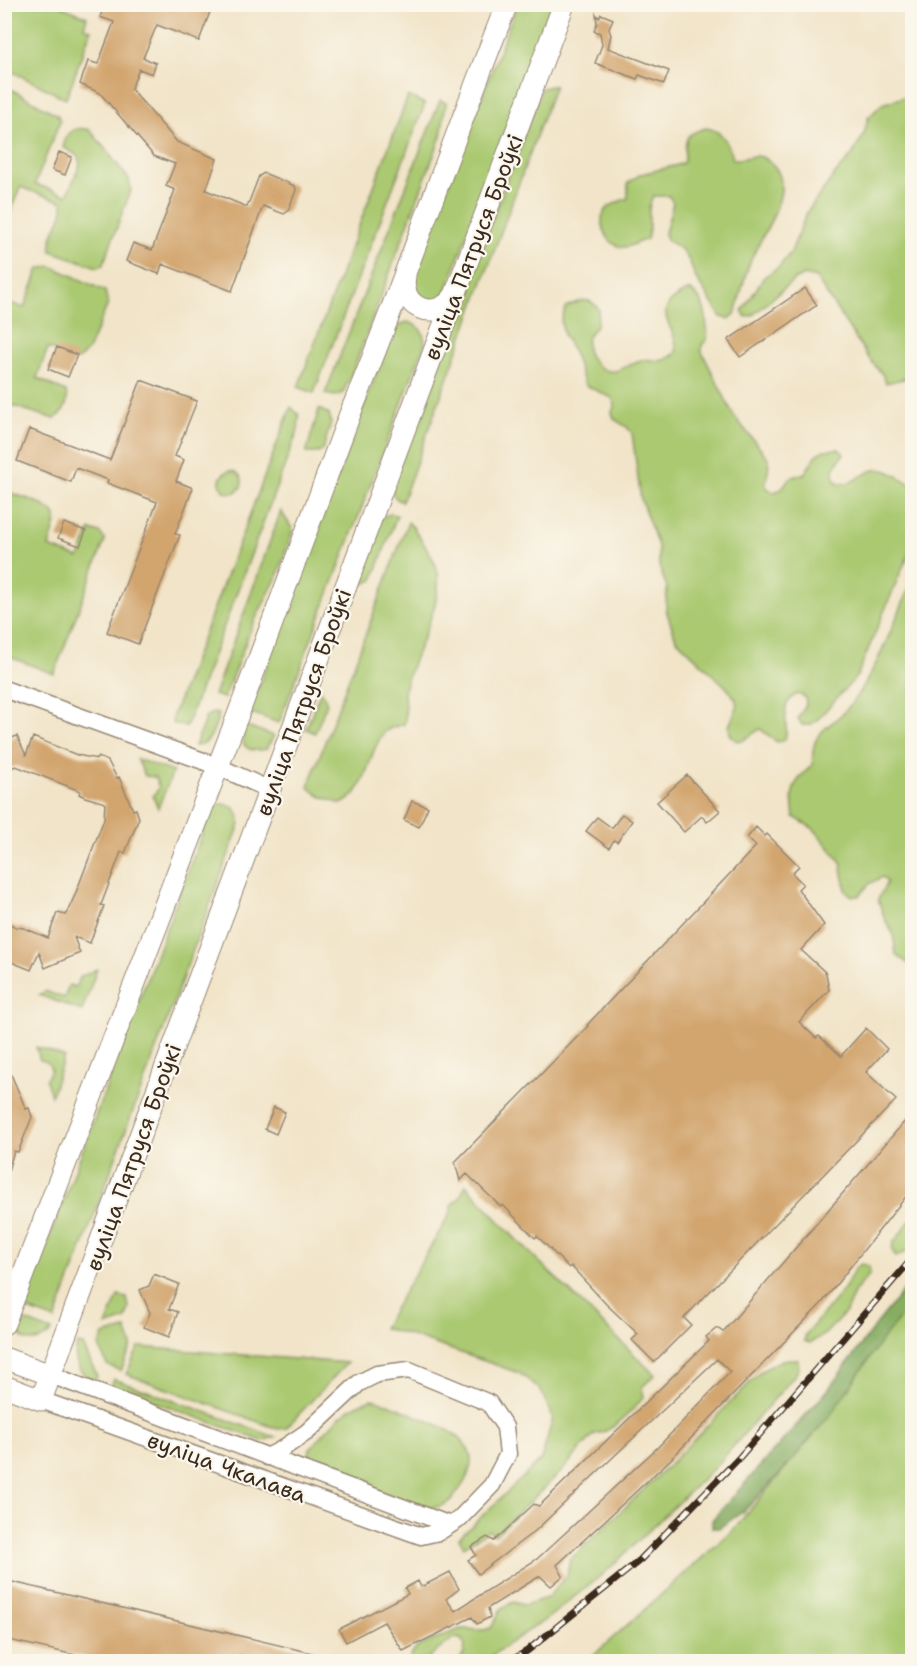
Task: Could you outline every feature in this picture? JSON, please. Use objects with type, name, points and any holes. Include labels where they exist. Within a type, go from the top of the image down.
[{"type":"main road","points":[[4,1324],[101,1075],[507,4]]},
{"type":"main road","name":"вуліца Пятруся Броўкі","points":[[41,1400],[564,4]]},
{"type":"main road","points":[[405,275],[406,294],[409,300],[419,307],[433,310],[440,308],[452,300],[455,294]]},
{"type":"main road","points":[[386,327],[403,318],[416,318],[423,322],[432,333],[435,348]]},
{"type":"main road","name":"вуліца Чкалава","points":[[4,1358],[51,1375]]},
{"type":"main road","name":"вуліца Чкалава","points":[[4,1386],[41,1400]]},
{"type":"street","points":[[4,689],[217,766],[270,790]]},
{"type":"street","name":"вуліца Чкалава","points":[[41,1400],[420,1536],[439,1532],[458,1520],[492,1485],[508,1454],[505,1427],[489,1403],[409,1370],[377,1374],[359,1383],[307,1432],[267,1457]]},
{"type":"street","name":"вуліца Чкалава","points":[[51,1375],[450,1525]]},
{"type":"green space","points":[[15,5],[64,5],[63,7],[87,17],[84,27],[91,30],[66,99],[9,70],[5,47]]},
{"type":"green space","points":[[517,5],[552,5],[445,294],[439,299],[422,301],[414,293],[413,276]]},
{"type":"green space","points":[[555,85],[402,502],[394,495],[391,484],[542,88]]},
{"type":"green space","points":[[5,86],[58,115],[60,121],[35,184],[67,195],[80,165],[78,156],[63,147],[69,134],[80,128],[90,130],[129,179],[131,190],[103,265],[97,267],[51,251],[52,239],[62,214],[63,202],[20,187],[5,227]]},
{"type":"green space","points":[[408,96],[425,104],[314,393],[298,387]]},
{"type":"green space","points":[[904,97],[912,97],[912,377],[886,383],[816,278],[804,275],[794,280],[753,315],[746,317],[742,311],[764,277],[779,267],[791,252],[807,212],[852,155],[864,134],[868,118],[882,104]]},
{"type":"green space","points":[[440,100],[446,103],[441,136],[354,368],[343,393],[335,396],[325,394]]},
{"type":"green space","points":[[706,128],[721,135],[733,159],[760,156],[776,168],[781,181],[776,209],[749,265],[735,314],[729,319],[721,317],[695,277],[690,262],[682,250],[667,240],[665,233],[673,203],[669,196],[653,196],[649,207],[647,239],[633,245],[625,247],[614,244],[606,235],[602,223],[606,209],[628,198],[628,183],[641,174],[684,162],[687,139],[692,133]]},
{"type":"green space","points":[[51,266],[105,291],[108,304],[88,350],[78,360],[48,348],[37,378],[66,392],[66,404],[61,414],[54,419],[10,405],[5,420],[5,301],[24,308],[39,269]]},
{"type":"green space","points":[[689,290],[699,299],[705,311],[707,339],[702,345],[702,352],[734,416],[768,458],[766,487],[773,492],[780,490],[790,478],[805,473],[817,454],[824,450],[839,449],[844,454],[834,470],[835,481],[848,483],[866,473],[879,470],[890,472],[912,485],[912,548],[857,676],[810,725],[802,725],[798,718],[806,705],[805,697],[798,694],[792,698],[786,708],[785,740],[777,742],[760,729],[742,741],[735,740],[730,734],[729,726],[738,705],[735,698],[676,639],[666,610],[667,587],[659,566],[658,546],[641,500],[632,433],[614,419],[612,412],[615,405],[612,398],[585,385],[572,349],[564,336],[561,321],[566,307],[580,301],[592,302],[599,310],[597,324],[589,335],[587,346],[590,357],[598,366],[615,371],[641,360],[661,361],[676,353],[676,343],[667,319],[668,305]]},
{"type":"green space","points":[[407,322],[420,329],[425,343],[279,723],[249,712],[392,331]]},
{"type":"green space","points":[[291,407],[299,415],[298,430],[186,727],[172,723],[173,715]]},
{"type":"green space","points":[[319,409],[329,414],[331,422],[323,450],[306,453]]},
{"type":"green space","points":[[231,471],[239,474],[242,482],[239,490],[231,493],[223,490],[220,482],[223,474]]},
{"type":"green space","points":[[5,491],[43,505],[54,514],[56,520],[49,547],[79,558],[90,530],[100,533],[105,540],[54,674],[5,655]]},
{"type":"green space","points":[[281,511],[293,530],[277,577],[252,626],[224,698],[214,695]]},
{"type":"green space","points":[[390,514],[397,515],[373,580],[359,586],[362,566],[379,518]]},
{"type":"green space","points":[[408,522],[435,563],[438,592],[405,687],[404,724],[386,731],[375,749],[363,781],[350,798],[341,804],[320,796],[308,787]]},
{"type":"green space","points":[[912,582],[912,966],[896,955],[893,933],[885,920],[878,899],[887,882],[882,877],[869,884],[859,896],[852,896],[846,891],[841,862],[814,829],[794,817],[792,799],[797,782],[813,764],[814,744],[817,737],[847,709],[857,696],[883,648]]},
{"type":"green space","points":[[321,690],[327,703],[315,733],[306,729]]},
{"type":"green space","points":[[213,713],[219,714],[212,735],[205,743],[195,746],[206,716]]},
{"type":"green space","points":[[244,725],[274,736],[266,749],[253,750],[245,746],[242,737]]},
{"type":"green space","points":[[137,759],[173,772],[158,808],[153,796],[159,788],[155,777],[145,776]]},
{"type":"green space","points":[[217,804],[234,808],[240,824],[55,1320],[23,1308],[211,810]]},
{"type":"green space","points":[[97,969],[82,1011],[39,995],[45,991],[64,998],[69,985],[75,987],[80,977]]},
{"type":"green space","points":[[36,1047],[64,1057],[51,1096],[46,1079],[51,1068],[48,1063],[40,1060]]},
{"type":"green space","points":[[466,1185],[513,1236],[655,1375],[642,1387],[644,1397],[628,1414],[608,1430],[594,1434],[561,1472],[495,1535],[489,1530],[464,1547],[459,1538],[541,1460],[553,1418],[540,1389],[519,1373],[383,1328],[451,1212],[452,1204],[459,1199]]},
{"type":"green space","points":[[912,1218],[912,1246],[910,1250],[896,1257],[892,1250],[893,1243]]},
{"type":"green space","points":[[861,1264],[869,1266],[870,1274],[855,1291],[846,1312],[825,1334],[810,1343],[804,1341],[806,1334],[844,1289],[855,1268]]},
{"type":"green space","points":[[912,1280],[912,1304],[884,1337],[831,1414],[786,1467],[744,1511],[719,1528],[712,1528],[712,1520],[827,1391]]},
{"type":"green space","points":[[912,1291],[912,1661],[586,1662],[733,1530],[815,1433]]},
{"type":"green space","points":[[118,1296],[127,1298],[129,1308],[126,1319],[106,1326]]},
{"type":"green space","points":[[20,1319],[52,1331],[39,1340],[27,1340],[19,1333]]},
{"type":"green space","points":[[126,1329],[132,1345],[121,1371],[107,1365],[99,1346],[104,1335]]},
{"type":"green space","points":[[77,1344],[83,1345],[97,1376],[94,1382],[84,1375],[76,1362]]},
{"type":"green space","points":[[139,1347],[347,1363],[286,1428],[278,1429],[126,1374]]},
{"type":"green space","points":[[782,1360],[798,1360],[799,1368],[795,1375],[718,1464],[609,1569],[548,1618],[483,1661],[459,1661],[464,1653],[465,1645],[461,1639],[454,1638],[428,1658],[416,1662],[410,1657],[417,1647],[460,1629],[491,1628],[502,1608],[513,1602],[524,1605],[547,1598],[567,1575],[570,1560],[671,1463],[761,1371]]},
{"type":"green space","points":[[114,1379],[275,1437],[262,1441],[111,1386]]},
{"type":"green space","points":[[373,1399],[440,1426],[451,1432],[468,1448],[471,1458],[470,1470],[456,1495],[449,1502],[427,1509],[310,1464],[308,1458],[310,1449],[330,1426],[346,1412]]},
{"type":"building","points":[[105,4],[213,4],[199,41],[157,25],[143,58],[156,63],[152,74],[139,69],[131,89],[177,142],[217,159],[206,190],[247,207],[259,176],[264,173],[295,186],[296,190],[288,211],[284,214],[263,206],[232,291],[162,264],[159,274],[126,261],[133,243],[152,250],[175,190],[166,186],[175,164],[154,156],[100,93],[80,84],[88,61],[98,64],[114,22],[100,17]]},
{"type":"building","points":[[596,14],[599,18],[601,14],[613,19],[609,29],[611,35],[608,48],[669,71],[664,84],[639,75],[637,79],[595,63],[602,45],[600,33],[594,31],[597,23]]},
{"type":"building","points":[[59,152],[72,157],[65,175],[52,170]]},
{"type":"building","points":[[805,288],[817,305],[740,357],[728,340]]},
{"type":"building","points":[[57,347],[77,355],[68,377],[48,369]]},
{"type":"building","points":[[141,380],[197,401],[175,456],[184,460],[176,481],[193,488],[175,534],[180,535],[138,644],[107,632],[157,502],[107,483],[108,480],[76,468],[71,482],[17,461],[29,429],[110,460]]},
{"type":"building","points":[[64,523],[86,531],[80,546],[58,538]]},
{"type":"building","points":[[17,736],[26,755],[33,737],[77,755],[97,759],[98,757],[108,761],[117,778],[119,777],[133,810],[136,809],[139,818],[125,853],[121,852],[101,905],[104,906],[90,943],[74,937],[80,953],[45,968],[39,952],[31,970],[4,959],[4,921],[48,938],[57,913],[66,915],[75,895],[104,819],[105,803],[85,797],[79,794],[80,791],[16,766],[11,768],[8,762],[4,763],[4,741]]},
{"type":"building","points":[[687,775],[720,811],[707,822],[702,816],[684,832],[657,802]]},
{"type":"building","points":[[412,801],[428,807],[419,827],[404,820]]},
{"type":"building","points":[[622,814],[632,821],[617,842],[614,840],[609,848],[586,831],[597,817],[612,828]]},
{"type":"building","points":[[756,827],[765,836],[767,834],[799,866],[792,873],[803,884],[798,889],[824,925],[801,950],[826,973],[829,990],[799,1022],[841,1056],[866,1028],[887,1049],[866,1072],[896,1100],[684,1318],[691,1325],[654,1362],[632,1340],[638,1334],[571,1266],[569,1268],[537,1236],[535,1238],[503,1205],[501,1207],[467,1174],[460,1181],[455,1162],[588,1026],[756,846],[747,838]]},
{"type":"building","points":[[4,1058],[26,1109],[29,1108],[32,1117],[18,1152],[14,1151],[7,1174],[4,1173]]},
{"type":"building","points":[[274,1107],[285,1112],[276,1134],[265,1129]]},
{"type":"building","points":[[912,1113],[912,1189],[821,1304],[671,1459],[557,1565],[563,1576],[551,1586],[540,1576],[488,1608],[490,1617],[477,1624],[472,1617],[403,1651],[384,1622],[346,1642],[339,1629],[408,1594],[405,1588],[418,1581],[421,1587],[450,1572],[459,1589],[446,1599],[455,1611],[537,1559],[658,1447],[730,1372],[717,1359],[535,1531],[478,1574],[468,1560],[476,1555],[471,1547],[487,1537],[494,1541],[534,1504],[539,1506],[709,1341],[706,1337],[717,1328],[723,1332]]},
{"type":"building","points":[[154,1274],[179,1284],[169,1309],[178,1312],[169,1337],[144,1327],[150,1313],[140,1290],[149,1286]]},
{"type":"building","points":[[4,1580],[329,1657],[328,1662],[265,1662],[239,1655],[238,1662],[106,1662],[4,1639]]},
{"type":"railway","points":[[509,1662],[527,1651],[640,1560],[738,1459],[912,1259]]}]
